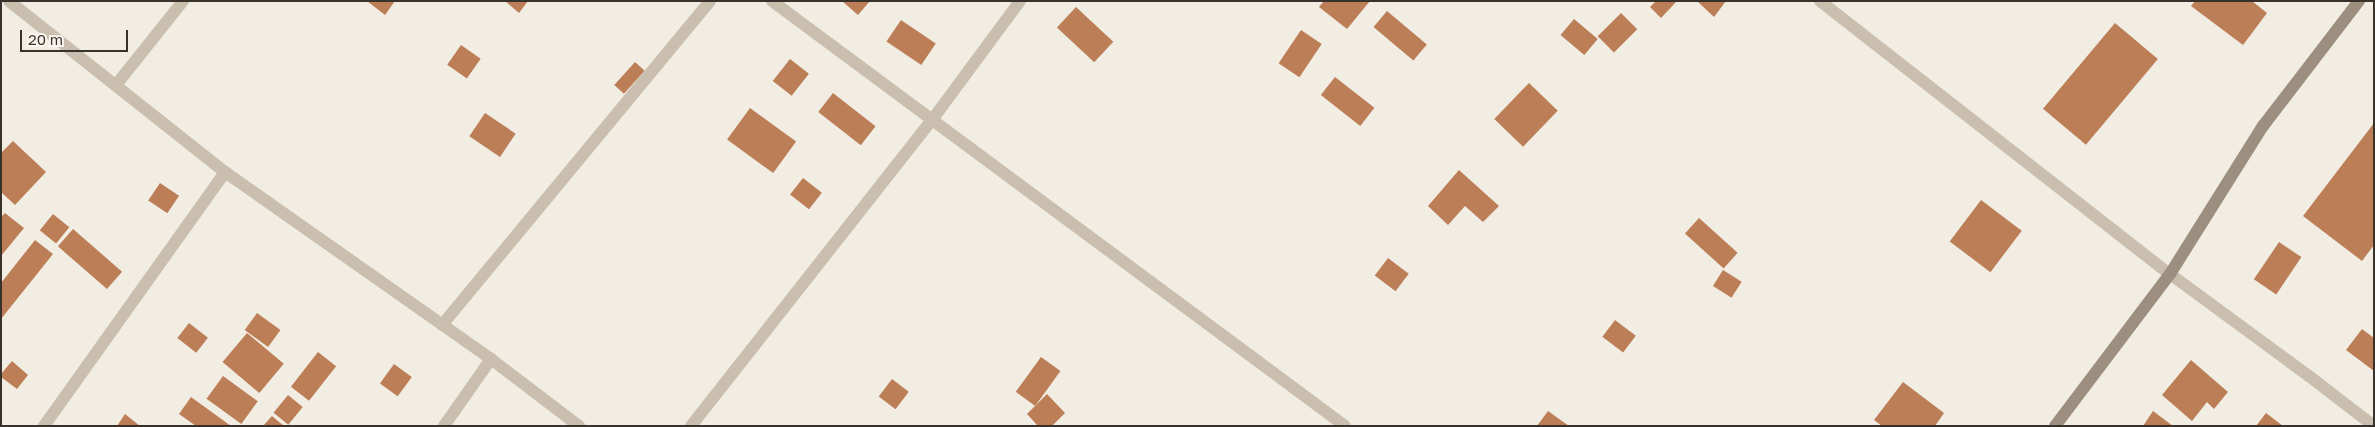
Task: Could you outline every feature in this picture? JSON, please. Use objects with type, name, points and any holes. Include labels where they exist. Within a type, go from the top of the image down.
[{"type":"street","points":[[9,1],[226,172],[491,359],[580,426]]},
{"type":"street","points":[[116,85],[183,1]]},
{"type":"street","points":[[442,324],[710,1]]},
{"type":"street","points":[[772,1],[1345,426]]},
{"type":"street","points":[[691,426],[932,120],[1020,1]]},
{"type":"street","points":[[1820,1],[2170,274],[2310,376],[2374,426]]},
{"type":"street","points":[[2055,426],[2170,274],[2263,126],[2359,1]]},
{"type":"street","points":[[44,426],[226,172]]},
{"type":"street","points":[[444,426],[491,359]]},
{"type":"building","points":[[367,1],[395,1],[385,15]]},
{"type":"building","points":[[505,1],[528,1],[519,13]]},
{"type":"building","points":[[842,1],[870,1],[858,15]]},
{"type":"building","points":[[1324,1],[1370,1],[1347,29],[1319,7]]},
{"type":"building","points":[[1656,1],[1677,1],[1661,18],[1650,7]]},
{"type":"building","points":[[1697,1],[1726,1],[1714,17]]},
{"type":"building","points":[[2195,1],[2252,1],[2267,13],[2243,45],[2191,6]]},
{"type":"building","points":[[1076,7],[1113,42],[1094,62],[1057,27]]},
{"type":"building","points":[[1387,11],[1427,44],[1413,61],[1374,27]]},
{"type":"building","points":[[1621,13],[1637,29],[1614,53],[1598,36]]},
{"type":"building","points":[[1574,19],[1598,39],[1584,55],[1561,35]]},
{"type":"building","points":[[901,20],[936,43],[921,65],[886,42]]},
{"type":"building","points":[[2115,23],[2158,59],[2086,145],[2043,109]]},
{"type":"building","points":[[1301,30],[1322,44],[1299,77],[1279,63]]},
{"type":"building","points":[[461,45],[481,59],[467,78],[447,65]]},
{"type":"building","points":[[790,59],[809,74],[792,96],[773,81]]},
{"type":"building","points":[[635,62],[645,71],[624,94],[614,85]]},
{"type":"building","points":[[1335,77],[1374,108],[1360,126],[1321,95]]},
{"type":"building","points":[[1529,83],[1558,111],[1523,147],[1494,119]]},
{"type":"building","points":[[833,93],[876,126],[861,145],[818,112]]},
{"type":"building","points":[[750,108],[796,142],[773,173],[727,140]]},
{"type":"building","points":[[485,113],[516,134],[500,157],[469,136]]},
{"type":"building","points":[[2374,123],[2374,245],[2362,261],[2303,216]]},
{"type":"building","points":[[13,141],[46,172],[15,205],[1,192],[1,153]]},
{"type":"building","points":[[1459,170],[1499,206],[1483,222],[1465,206],[1448,225],[1428,206]]},
{"type":"building","points":[[803,178],[822,193],[809,209],[790,195]]},
{"type":"building","points":[[160,183],[179,196],[167,213],[148,200]]},
{"type":"building","points":[[1981,200],[2022,231],[1990,272],[1950,242]]},
{"type":"building","points":[[5,213],[24,228],[1,256],[1,217]]},
{"type":"building","points":[[53,214],[69,227],[56,244],[40,230]]},
{"type":"building","points":[[1699,218],[1738,253],[1724,268],[1685,234]]},
{"type":"building","points":[[73,229],[122,272],[107,289],[58,246]]},
{"type":"building","points":[[35,240],[53,254],[1,319],[1,283]]},
{"type":"building","points":[[2279,242],[2301,257],[2276,294],[2254,279]]},
{"type":"building","points":[[1388,258],[1409,274],[1396,291],[1375,276]]},
{"type":"building","points":[[1723,270],[1742,282],[1732,298],[1713,286]]},
{"type":"building","points":[[257,313],[280,330],[268,347],[245,330]]},
{"type":"building","points":[[1615,320],[1636,336],[1623,352],[1602,337]]},
{"type":"building","points":[[189,323],[208,338],[196,353],[177,338]]},
{"type":"building","points":[[2362,329],[2374,338],[2374,371],[2346,350]]},
{"type":"building","points":[[247,333],[284,364],[259,393],[223,362]]},
{"type":"building","points":[[318,352],[336,366],[309,401],[291,387]]},
{"type":"building","points":[[1041,357],[1060,371],[1035,406],[1016,392]]},
{"type":"building","points":[[2191,360],[2228,392],[2214,409],[2207,402],[2192,421],[2162,395]]},
{"type":"building","points":[[12,361],[28,375],[17,389],[1,377],[1,374]]},
{"type":"building","points":[[394,364],[412,377],[398,396],[380,383]]},
{"type":"building","points":[[223,376],[258,401],[241,424],[207,399]]},
{"type":"building","points":[[892,379],[909,392],[896,409],[879,397]]},
{"type":"building","points":[[1903,382],[1944,413],[1935,426],[1882,426],[1874,420]]},
{"type":"building","points":[[1047,394],[1065,413],[1052,426],[1038,426],[1027,414]]},
{"type":"building","points":[[288,395],[303,407],[288,425],[274,413]]},
{"type":"building","points":[[191,397],[231,426],[196,426],[179,414]]},
{"type":"building","points":[[1548,411],[1569,426],[1537,426]]},
{"type":"building","points":[[2153,411],[2173,426],[2143,426]]},
{"type":"building","points":[[2266,413],[2283,426],[2256,426]]},
{"type":"building","points":[[125,414],[140,426],[117,426]]},
{"type":"building","points":[[272,416],[284,426],[263,426]]}]
